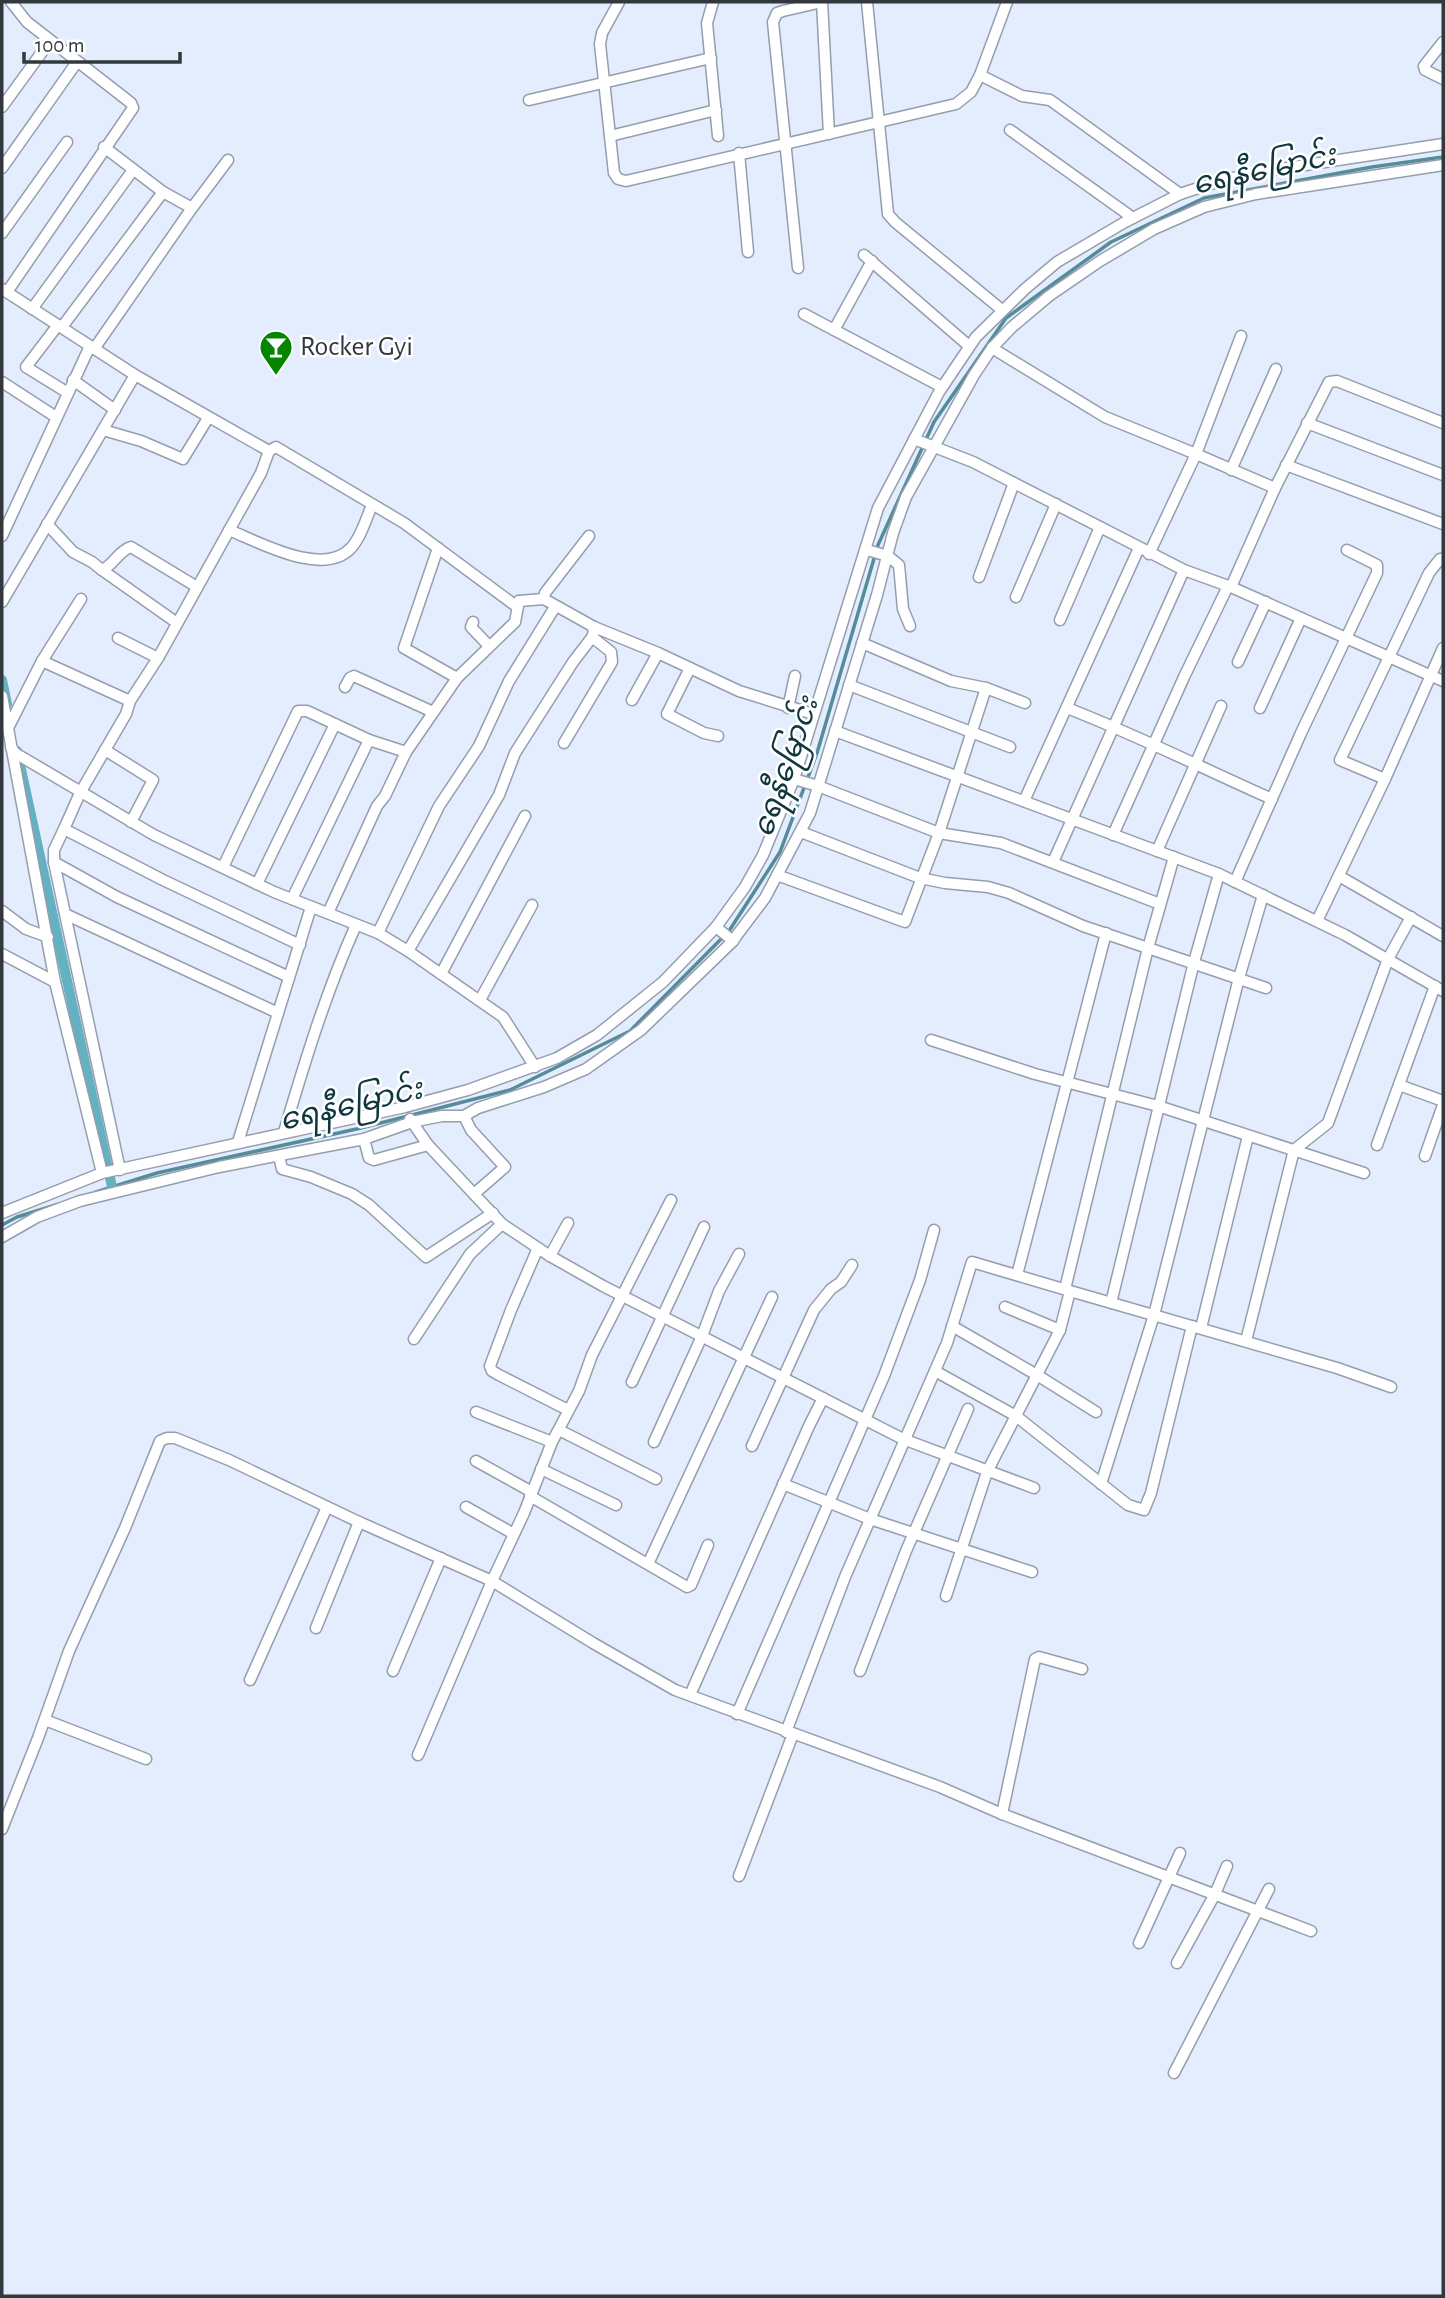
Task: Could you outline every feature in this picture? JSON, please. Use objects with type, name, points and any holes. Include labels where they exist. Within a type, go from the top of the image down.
[{"type":"street","points":[[10,2],[27,22],[131,103],[133,108],[4,290],[135,375],[208,418],[404,523],[436,553],[518,610]]},
{"type":"street","points":[[619,2],[602,33],[600,44],[614,173],[618,179],[626,181],[956,104],[971,92],[980,75],[1007,2]]},
{"type":"street","points":[[713,2],[708,23],[718,136]]},
{"type":"street","points":[[798,268],[773,22],[784,5],[822,2],[829,134]]},
{"type":"street","points":[[867,2],[888,214],[1002,310]]},
{"type":"street","points":[[2,107],[50,41]]},
{"type":"street","points":[[1443,42],[1424,66],[1425,70],[1443,79]]},
{"type":"street","points":[[529,100],[711,58]]},
{"type":"street","points":[[2,168],[77,62]]},
{"type":"street","points":[[980,75],[1022,96],[1051,100],[1180,194]]},
{"type":"street","points":[[610,136],[716,110]]},
{"type":"street","points":[[1010,130],[1133,218]]},
{"type":"street","points":[[2,233],[67,142]]},
{"type":"street","points":[[2,1237],[37,1217],[80,1201],[219,1167],[364,1139],[408,1115],[557,1058],[625,1015],[663,982],[717,927],[764,855],[796,780],[812,719],[849,608],[877,511],[942,387],[969,346],[1002,310],[1057,262],[1180,194],[1223,180],[1443,144]]},
{"type":"street","points":[[104,148],[163,192],[192,208]]},
{"type":"street","points":[[739,153],[748,252]]},
{"type":"street","points":[[2,536],[73,380],[92,347],[228,160]]},
{"type":"street","points":[[2,1213],[102,1173],[284,1132],[408,1115],[464,1116],[478,1108],[519,1096],[586,1069],[641,1030],[732,940],[765,898],[801,832],[810,813],[816,785],[906,497],[932,446],[992,348],[1049,296],[1100,261],[1154,229],[1204,207],[1270,190],[1443,165]]},
{"type":"street","points":[[32,309],[133,170]]},
{"type":"street","points":[[1263,173],[1270,190]]},
{"type":"street","points":[[68,393],[26,367],[163,192]]},
{"type":"street","points":[[834,330],[868,258],[969,346]]},
{"type":"street","points":[[804,314],[942,387]]},
{"type":"street","points":[[1024,801],[1144,551],[1196,454],[1241,337]]},
{"type":"street","points":[[992,348],[1105,418],[1275,488]]},
{"type":"street","points":[[1231,470],[1276,369]]},
{"type":"street","points":[[2,602],[135,375]]},
{"type":"street","points":[[73,380],[115,410]]},
{"type":"street","points":[[1113,835],[1275,488],[1327,385],[1333,381],[1443,423]]},
{"type":"street","points":[[2,382],[56,417]]},
{"type":"street","points":[[103,430],[141,441],[183,459],[208,418]]},
{"type":"street","points":[[1307,423],[1443,475]]},
{"type":"street","points":[[916,440],[973,462],[1184,570],[1230,587],[1443,681]]},
{"type":"street","points":[[120,1170],[54,862],[54,850],[80,793],[127,714],[130,701],[158,658],[261,473],[271,450]]},
{"type":"street","points":[[1286,465],[1443,524]]},
{"type":"street","points":[[979,577],[1014,483]]},
{"type":"street","points":[[1016,597],[1056,504]]},
{"type":"street","points":[[229,530],[304,559],[330,559],[348,551],[356,541],[372,506]]},
{"type":"street","points":[[47,524],[73,552],[92,562],[177,623]]},
{"type":"street","points":[[1060,620],[1100,527]]},
{"type":"street","points":[[589,536],[545,593],[544,599],[552,611],[593,632],[812,719]]},
{"type":"street","points":[[102,570],[131,547],[197,587]]},
{"type":"street","points":[[866,550],[887,555],[899,565],[903,609],[910,626]]},
{"type":"street","points":[[1235,882],[1378,567],[1347,550]]},
{"type":"street","points":[[436,553],[404,648],[457,678]]},
{"type":"street","points":[[1385,779],[1340,760],[1433,565],[1443,559]]},
{"type":"street","points":[[1053,862],[1184,570]]},
{"type":"street","points":[[9,739],[15,713],[41,661],[81,599]]},
{"type":"street","points":[[328,913],[377,806],[385,796],[406,752],[433,712],[457,678],[489,646],[518,610],[544,599]]},
{"type":"street","points":[[1238,662],[1266,603]]},
{"type":"street","points":[[377,933],[439,806],[479,746],[509,681],[552,611]]},
{"type":"street","points":[[1260,708],[1301,618]]},
{"type":"street","points":[[473,622],[471,627],[489,646]]},
{"type":"street","points":[[564,743],[612,662],[611,652],[593,632]]},
{"type":"street","points":[[408,951],[499,795],[515,753],[593,632]]},
{"type":"street","points":[[118,638],[158,658]]},
{"type":"street","points":[[862,643],[951,681],[986,688],[1026,703]]},
{"type":"street","points":[[1317,921],[1385,779],[1443,648]]},
{"type":"street","points":[[632,700],[657,656]]},
{"type":"street","points":[[41,661],[130,701]]},
{"type":"street","points":[[688,671],[667,714],[704,733],[718,736]]},
{"type":"street","points":[[345,687],[354,676],[433,712]]},
{"type":"street","points":[[788,708],[795,676]]},
{"type":"street","points":[[849,685],[1010,747]]},
{"type":"street","points":[[777,875],[905,922],[939,833],[986,688]]},
{"type":"street","points":[[2,696],[55,982],[102,1173]]},
{"type":"street","points":[[1157,851],[1221,706]]},
{"type":"street","points":[[1067,708],[1114,726],[1272,799]]},
{"type":"street","points":[[223,867],[295,714],[301,710],[369,740],[406,752]]},
{"type":"street","points":[[257,884],[335,724]]},
{"type":"street","points":[[835,731],[1219,874],[1317,921],[1439,988],[1377,1146]]},
{"type":"street","points":[[9,739],[38,765],[131,822],[257,884],[377,933],[408,951],[503,1017],[535,1066]]},
{"type":"street","points":[[808,739],[829,745]]},
{"type":"street","points":[[292,899],[369,740]]},
{"type":"street","points":[[105,750],[153,780],[131,822]]},
{"type":"street","points":[[796,780],[816,785],[939,833],[1001,843],[1160,904]]},
{"type":"street","points":[[441,974],[525,816]]},
{"type":"street","points":[[64,829],[299,945]]},
{"type":"street","points":[[801,832],[920,878],[988,887],[1106,933],[1266,988]]},
{"type":"street","points":[[946,1596],[987,1472],[1060,1330],[1112,1094],[1148,948],[1174,857]]},
{"type":"street","points":[[54,862],[117,897],[289,977]]},
{"type":"street","points":[[1111,1303],[1194,962],[1219,874]]},
{"type":"street","points":[[1339,876],[1443,936]]},
{"type":"street","points":[[1101,1484],[1154,1315],[1239,978],[1264,895]]},
{"type":"street","points":[[480,1000],[531,905]]},
{"type":"street","points":[[239,1142],[311,907]]},
{"type":"street","points":[[2,911],[26,929],[48,937]]},
{"type":"street","points":[[65,914],[278,1013]]},
{"type":"street","points":[[1246,1341],[1294,1150],[1328,1123],[1388,959],[1411,918]]},
{"type":"street","points":[[284,1132],[311,1040],[338,964],[356,925]]},
{"type":"street","points":[[717,927],[732,940]]},
{"type":"street","points":[[1017,1275],[1106,933]]},
{"type":"street","points":[[2,954],[55,982]]},
{"type":"street","points":[[625,1015],[639,1029]]},
{"type":"street","points":[[931,1041],[1066,1082],[1158,1106],[1364,1172]]},
{"type":"street","points":[[1399,1085],[1443,1103],[1425,1156]]},
{"type":"street","points":[[408,1115],[428,1146],[508,1228],[550,1256],[903,1439],[1034,1488]]},
{"type":"street","points":[[464,1116],[471,1130],[505,1167],[474,1194]]},
{"type":"street","points":[[935,1371],[1014,1420],[1128,1505],[1142,1510],[1147,1507],[1248,1136]]},
{"type":"street","points":[[364,1139],[372,1160],[428,1146]]},
{"type":"street","points":[[279,1156],[282,1169],[330,1184],[360,1199],[426,1257],[493,1213]]},
{"type":"street","points":[[418,1755],[552,1441],[579,1391],[621,1295],[671,1200]]},
{"type":"street","points":[[550,1256],[568,1223]]},
{"type":"street","points":[[632,1382],[704,1227]]},
{"type":"street","points":[[415,1339],[470,1254],[508,1228]]},
{"type":"street","points":[[737,1714],[901,1334],[934,1230]]},
{"type":"street","points":[[538,1248],[490,1366],[492,1371],[499,1375],[569,1410]]},
{"type":"street","points":[[654,1442],[702,1336],[719,1291],[739,1254]]},
{"type":"street","points":[[739,1876],[789,1733],[870,1519],[935,1371],[972,1262],[1337,1368],[1391,1387]]},
{"type":"street","points":[[752,1446],[814,1310],[831,1289],[841,1282],[852,1265]]},
{"type":"street","points":[[648,1564],[772,1297]]},
{"type":"street","points":[[1005,1307],[1060,1330]]},
{"type":"street","points":[[952,1326],[1096,1412]]},
{"type":"street","points":[[690,1695],[823,1398]]},
{"type":"street","points":[[860,1671],[913,1535],[968,1409]]},
{"type":"street","points":[[476,1412],[552,1441]]},
{"type":"street","points":[[559,1430],[656,1479]]},
{"type":"street","points":[[2,1829],[69,1651],[125,1528],[160,1441],[167,1437],[229,1460],[441,1558],[494,1577],[593,1643],[668,1686],[737,1714],[940,1787],[1002,1814],[1311,1931]]},
{"type":"street","points":[[477,1461],[689,1587],[708,1545]]},
{"type":"street","points":[[541,1469],[616,1506]]},
{"type":"street","points":[[783,1484],[913,1535],[1032,1572]]},
{"type":"street","points":[[250,1680],[327,1507]]},
{"type":"street","points":[[466,1507],[514,1534]]},
{"type":"street","points":[[316,1628],[359,1522]]},
{"type":"street","points":[[393,1671],[441,1558]]},
{"type":"street","points":[[1002,1814],[1035,1659],[1039,1657],[1082,1669]]},
{"type":"street","points":[[45,1720],[146,1759]]},
{"type":"street","points":[[1139,1942],[1180,1853]]},
{"type":"street","points":[[1177,1963],[1215,1894],[1227,1866]]},
{"type":"street","points":[[1174,2073],[1269,1889]]},
{"type":"waterway","name":"ရေနီမြောင်း","points":[[96,1192],[157,1173],[361,1128],[510,1090],[630,1031],[729,931],[780,852],[817,753],[878,545],[934,422],[1006,318],[1111,242],[1204,198],[1372,167],[1443,157]]},
{"type":"waterway","points":[[2,680],[7,704]]},
{"type":"waterway","points":[[17,751],[112,1187]]},
{"type":"waterway","name":"ရေနီမြောင်း","points":[[2,1225],[17,1217],[59,1204]]},
{"type":"place","name":"Rocker Gyi","points":[[276,377]]}]
